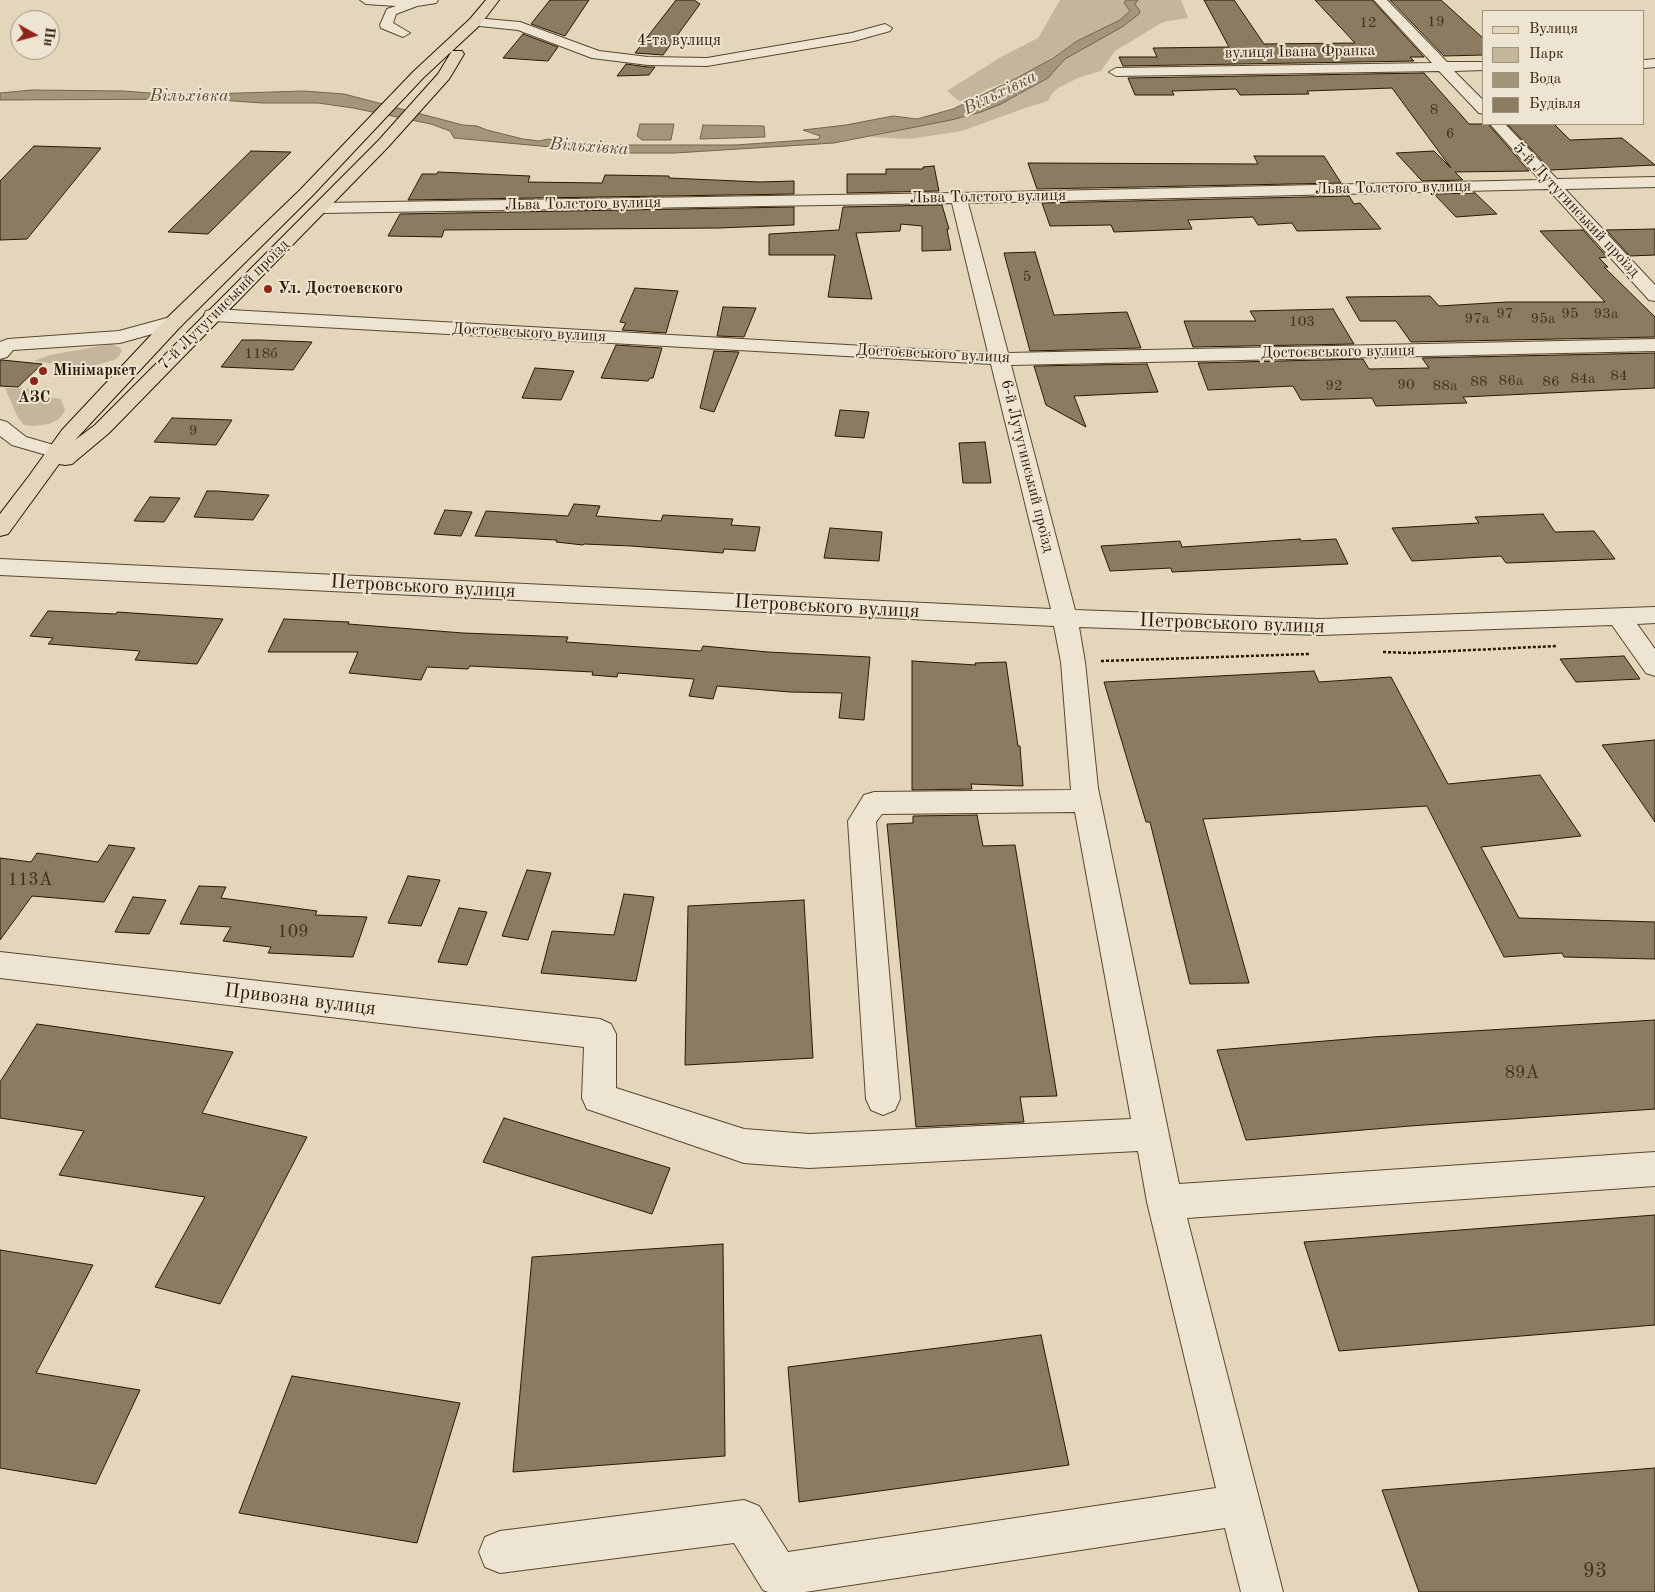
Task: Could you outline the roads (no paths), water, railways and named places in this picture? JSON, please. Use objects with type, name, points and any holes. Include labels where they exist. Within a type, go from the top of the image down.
[{"type":"main road","points":[[475,22],[493,0]]},
{"type":"main road","name":"7-й Лутугинський проїзд","points":[[0,529],[37,481],[69,434],[174,322],[306,192],[418,75],[475,22]]},
{"type":"main road","name":"7-й Лутугинський проїзд","points":[[37,481],[102,429],[383,144],[444,76],[475,22]]},
{"type":"street","points":[[366,0],[414,3]]},
{"type":"street","points":[[404,32],[386,25],[392,12],[414,3],[432,0]]},
{"type":"street","points":[[1380,0],[1482,108]]},
{"type":"street","name":"4-та вулиця","points":[[475,22],[520,26],[597,55],[648,61],[687,62],[707,62],[757,54],[854,37],[885,28]]},
{"type":"street","name":"вулиця Івана Франка","points":[[1116,72],[1482,66]]},
{"type":"street","name":"5-й Лутугинський проїзд","points":[[1498,125],[1655,296]]},
{"type":"street","name":"Льва Толстого вулиця","points":[[321,208],[959,198],[1655,182]]},
{"type":"street","name":"6-й Лутугинський проїзд","points":[[959,198],[1065,618],[1073,662],[1087,801],[1122,990],[1166,1202],[1262,1592]]},
{"type":"street","name":"Достоєвського вулиця","points":[[212,316],[1000,359],[1655,345]]},
{"type":"street","points":[[0,353],[8,345],[120,337],[174,322]]},
{"type":"street","points":[[0,426],[19,441],[56,452]]},
{"type":"street","name":"Петровського вулиця","points":[[0,567],[1065,618],[1320,628],[1655,615]]},
{"type":"street","points":[[1618,616],[1655,667]]},
{"type":"street","points":[[883,1099],[862,822],[874,803],[1087,801]]},
{"type":"street","name":"Привозна вулиця","points":[[0,965],[600,1034],[599,1098],[744,1146],[809,1151],[1152,1134]]},
{"type":"street","points":[[1166,1202],[1655,1169]]},
{"type":"street","points":[[500,1552],[744,1521],[778,1575],[1241,1505]]},
{"type":"water","name":"Вільхівка","points":[[1126,0],[1138,0],[1135,4],[1140,11],[1139,14],[1122,27],[1065,59],[1048,78],[1001,104],[981,112],[951,120],[834,143],[675,153],[616,153],[454,138],[450,131],[431,124],[318,103],[263,103],[204,99],[0,100],[0,93],[32,90],[124,91],[176,95],[304,91],[344,94],[523,139],[539,141],[548,139],[556,140],[558,143],[736,145],[819,139],[820,136],[803,130],[846,125],[893,116],[917,119],[953,109],[1017,78],[1053,58],[1077,41],[1120,20],[1130,11],[1124,3]]},
{"type":"water","points":[[640,124],[674,124],[671,140],[642,140],[637,136]]},
{"type":"water","points":[[703,125],[764,126],[765,137],[700,139]]},
{"type":"place","name":"Ул. Достоевского","points":[[268,289]]},
{"type":"place","name":"Мінімаркет","points":[[43,371]]},
{"type":"place","name":"АЗС","points":[[34,381]]}]
